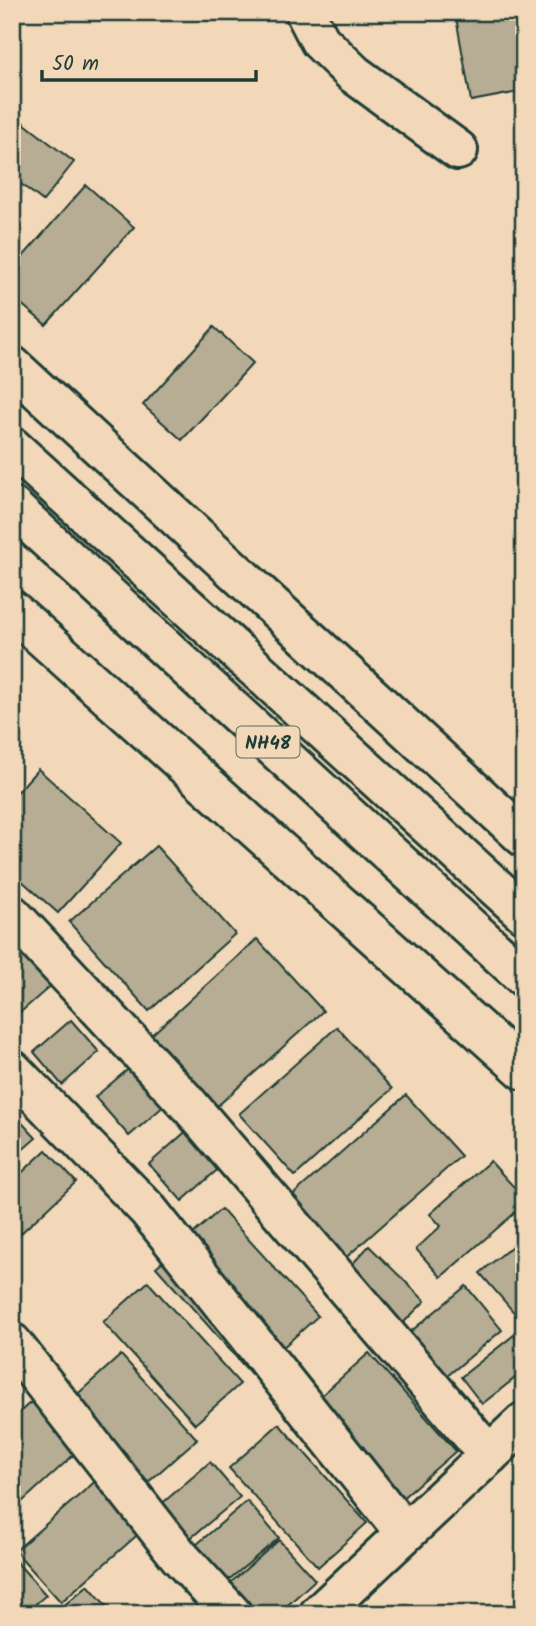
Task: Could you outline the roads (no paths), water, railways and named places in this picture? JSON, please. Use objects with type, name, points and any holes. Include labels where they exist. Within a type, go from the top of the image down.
[{"type":"main road","points":[[304,12],[320,41],[354,74],[458,150]]},
{"type":"main road","points":[[12,366],[524,837]]},
{"type":"main road","name":"NH48","points":[[12,447],[524,913]]},
{"type":"main road","name":"NH48","points":[[12,507],[524,977]]},
{"type":"main road","points":[[12,610],[518,1055]]},
{"type":"main road","points":[[12,915],[190,1107],[489,1455]]},
{"type":"main road","points":[[12,1070],[148,1210],[405,1533]]},
{"type":"main road","points":[[12,1343],[178,1556],[232,1614]]},
{"type":"main road","points":[[319,1614],[524,1422]]}]
